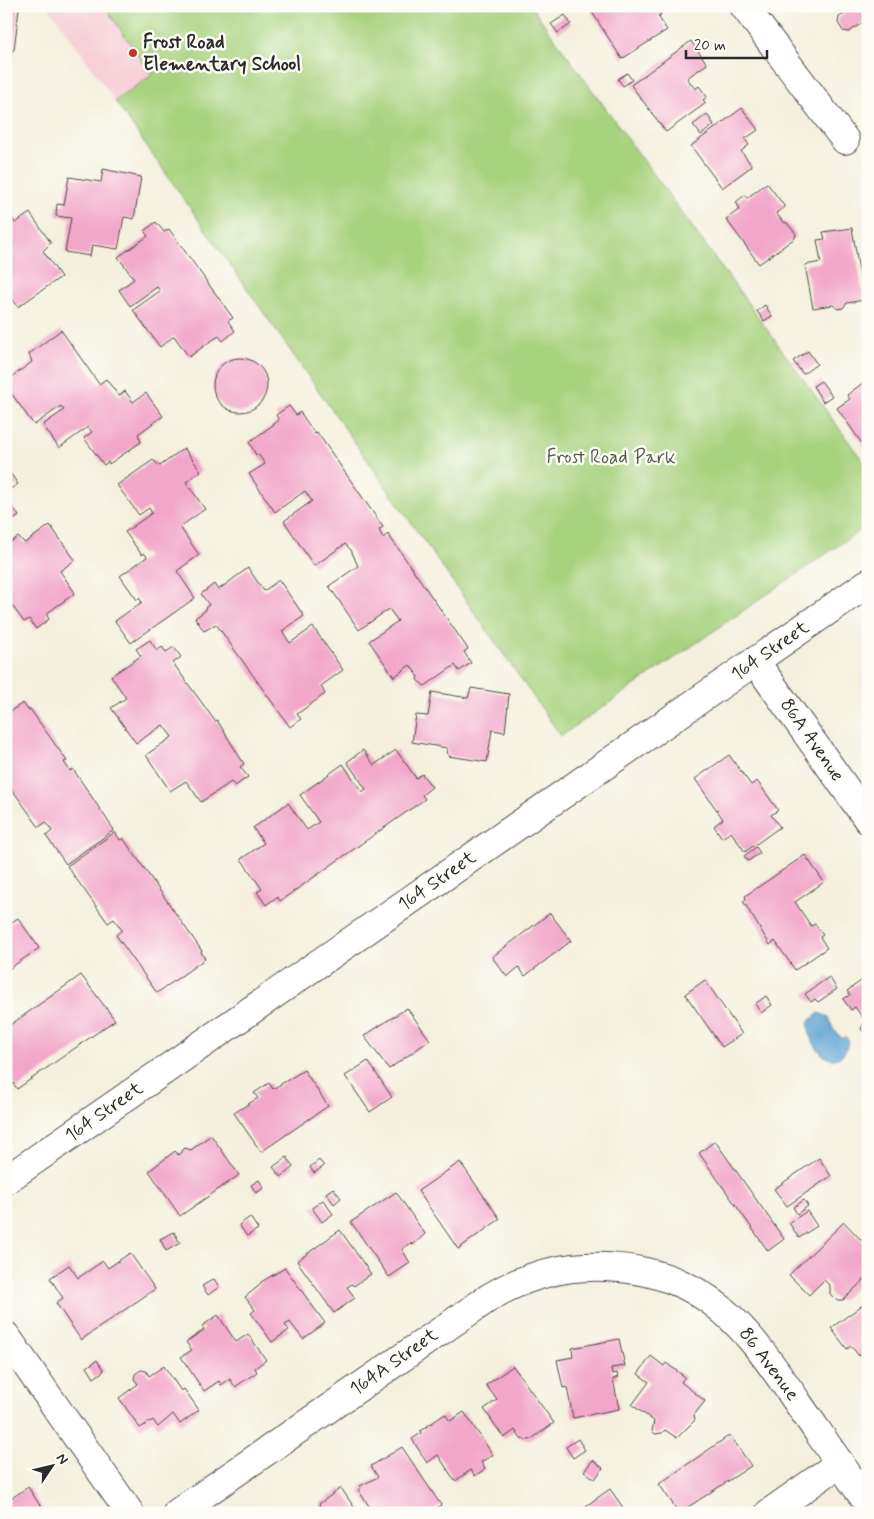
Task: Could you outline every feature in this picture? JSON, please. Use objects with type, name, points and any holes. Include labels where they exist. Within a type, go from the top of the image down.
[{"type":"street","points":[[744,6],[845,140]]},
{"type":"street","name":"164 Street","points":[[6,1180],[868,583]]},
{"type":"street","name":"86A Avenue","points":[[755,661],[868,820]]},
{"type":"street","name":"164A Street","points":[[177,1513],[456,1319],[502,1290],[540,1275],[568,1269],[598,1267],[633,1270]]},
{"type":"street","name":"86 Avenue","points":[[633,1270],[665,1278],[694,1291],[721,1308],[740,1325],[770,1362],[868,1503]]},
{"type":"street","points":[[6,1336],[130,1513]]},
{"type":"street","points":[[769,1513],[840,1463]]},
{"type":"shaded area","name":"Frost Road Elementary School","points":[[48,6],[254,6],[115,101]]},
{"type":"green space","name":"Frost Road Park","points":[[104,6],[531,6],[868,468],[868,525],[561,736],[115,101],[152,75]]},
{"type":"water","points":[[819,1013],[829,1017],[833,1029],[842,1038],[846,1037],[849,1042],[843,1054],[836,1059],[830,1059],[823,1055],[813,1043],[810,1035],[809,1021]]},
{"type":"building","points":[[6,6],[19,9],[14,50],[12,50],[9,70],[6,69]]},
{"type":"building","points":[[588,6],[655,6],[661,15],[658,16],[667,30],[622,59]]},
{"type":"building","points":[[839,6],[868,6],[868,19],[849,32],[843,31],[838,23],[839,17],[844,14]]},
{"type":"building","points":[[565,15],[571,24],[558,33],[551,24]]},
{"type":"building","points":[[691,41],[707,64],[687,78],[695,89],[699,86],[707,97],[703,100],[706,103],[666,132],[631,85]]},
{"type":"building","points":[[627,73],[632,80],[623,86],[618,79]]},
{"type":"building","points":[[742,108],[758,130],[745,139],[749,145],[741,151],[752,166],[722,188],[691,146]]},
{"type":"building","points":[[707,114],[714,125],[701,135],[693,125]]},
{"type":"building","points":[[103,169],[141,177],[134,219],[124,217],[118,249],[92,245],[90,256],[65,252],[71,218],[56,216],[57,204],[64,205],[69,177],[101,182]]},
{"type":"building","points":[[767,183],[785,207],[776,213],[796,234],[795,238],[759,264],[726,219],[740,209],[736,202],[745,195],[747,198]]},
{"type":"building","points":[[30,213],[51,243],[43,251],[61,277],[18,307],[6,290],[6,221],[12,217],[15,223]]},
{"type":"building","points":[[156,222],[164,232],[169,229],[233,318],[228,321],[235,331],[223,341],[219,336],[189,357],[174,336],[160,347],[133,310],[160,291],[157,287],[130,306],[119,290],[134,279],[118,257],[148,236],[144,231]]},
{"type":"building","points":[[852,228],[864,300],[847,303],[843,308],[838,309],[833,305],[813,308],[805,265],[821,262],[817,240],[825,239],[823,232]]},
{"type":"building","points":[[765,305],[772,316],[764,321],[757,311]]},
{"type":"building","points":[[61,330],[99,384],[106,379],[119,396],[125,391],[133,402],[146,393],[163,416],[138,434],[141,442],[109,464],[108,462],[104,465],[84,438],[92,432],[88,427],[59,448],[43,425],[64,410],[61,406],[34,425],[6,386],[6,381],[32,362],[29,354]]},
{"type":"building","points":[[808,351],[817,364],[803,374],[793,361]]},
{"type":"building","points":[[240,358],[250,360],[259,366],[265,375],[267,385],[265,395],[259,404],[250,410],[240,412],[230,410],[221,404],[215,395],[213,385],[215,375],[221,366],[230,360]]},
{"type":"building","points":[[868,379],[868,452],[837,408],[850,399],[847,395]]},
{"type":"building","points":[[821,381],[832,396],[823,402],[813,386]]},
{"type":"building","points":[[289,406],[296,415],[300,412],[315,434],[317,432],[383,527],[379,530],[383,538],[388,534],[468,649],[464,652],[471,663],[459,671],[455,665],[425,686],[417,680],[418,676],[410,665],[394,677],[369,641],[398,621],[389,609],[359,630],[329,586],[358,566],[351,550],[345,544],[314,566],[284,521],[312,501],[305,491],[275,512],[249,474],[265,464],[258,454],[256,455],[249,442],[279,420],[276,415]]},
{"type":"building","points":[[184,448],[201,471],[186,482],[205,509],[180,527],[199,555],[177,571],[195,598],[131,643],[115,621],[142,602],[139,598],[137,600],[120,576],[147,557],[144,553],[142,555],[125,532],[152,513],[149,508],[139,515],[117,485],[153,460],[160,466]]},
{"type":"building","points":[[6,467],[18,484],[6,492]]},
{"type":"building","points":[[6,498],[19,516],[6,525]]},
{"type":"building","points":[[50,525],[75,560],[60,571],[75,593],[46,614],[49,619],[36,629],[29,619],[24,622],[6,597],[6,545],[18,537],[25,543]]},
{"type":"building","points":[[248,568],[264,591],[279,580],[304,616],[282,631],[290,643],[313,627],[343,670],[321,686],[325,694],[297,714],[301,719],[290,727],[216,624],[204,631],[195,618],[206,610],[205,608],[209,605],[201,594],[214,584],[218,590]]},
{"type":"building","points":[[150,640],[157,651],[162,647],[166,652],[174,647],[181,657],[173,663],[215,721],[217,720],[244,764],[240,767],[248,777],[235,786],[231,782],[201,802],[186,781],[170,791],[146,755],[172,737],[163,725],[136,743],[111,708],[126,698],[111,676],[141,656],[136,649]]},
{"type":"building","points":[[471,688],[509,694],[505,732],[492,730],[487,762],[448,756],[447,748],[412,742],[416,715],[428,716],[432,692],[468,698]]},
{"type":"building","points":[[23,703],[28,710],[30,709],[67,761],[64,762],[70,771],[73,769],[114,830],[66,864],[46,836],[52,831],[46,822],[39,827],[6,781],[6,771],[8,770],[6,767],[6,708],[9,712]]},
{"type":"building","points":[[363,750],[374,765],[396,750],[416,778],[422,774],[432,787],[422,795],[425,799],[280,901],[277,897],[266,905],[257,892],[262,889],[241,859],[264,843],[253,828],[288,803],[307,830],[319,822],[300,795],[343,764],[362,792],[366,789],[347,762]]},
{"type":"building","points":[[729,755],[751,785],[757,781],[778,810],[771,815],[780,827],[745,852],[731,832],[722,838],[714,826],[723,819],[695,779]]},
{"type":"building","points":[[115,832],[120,840],[123,838],[202,951],[205,959],[157,993],[116,935],[122,930],[114,919],[108,923],[67,866]]},
{"type":"building","points":[[756,847],[760,853],[748,861],[744,856]]},
{"type":"building","points":[[805,855],[824,882],[795,902],[811,926],[815,924],[823,935],[820,937],[827,948],[795,970],[775,941],[770,945],[743,901],[746,899],[745,896]]},
{"type":"building","points":[[550,913],[571,941],[525,976],[519,967],[507,977],[492,957]]},
{"type":"building","points":[[18,918],[39,948],[9,969],[6,965],[6,926]]},
{"type":"building","points":[[81,975],[115,1020],[17,1089],[6,1073],[6,1028]]},
{"type":"building","points":[[868,976],[868,1037],[861,1029],[865,1021],[855,1007],[851,1010],[843,999],[850,995],[847,991]]},
{"type":"building","points":[[829,977],[837,989],[818,1002],[815,999],[811,1002],[805,994]]},
{"type":"building","points":[[705,980],[742,1034],[722,1047],[685,994]]},
{"type":"building","points":[[766,996],[772,1005],[761,1013],[755,1004]]},
{"type":"building","points":[[407,1008],[430,1040],[389,1069],[364,1036]]},
{"type":"building","points":[[368,1061],[392,1097],[370,1112],[345,1076]]},
{"type":"building","points":[[304,1070],[328,1106],[261,1152],[234,1113],[258,1098],[254,1093],[269,1083],[273,1089]]},
{"type":"building","points":[[211,1135],[239,1175],[180,1216],[149,1171],[175,1151],[178,1155],[185,1148],[191,1150]]},
{"type":"building","points":[[715,1141],[784,1239],[768,1251],[699,1153]]},
{"type":"building","points":[[287,1157],[293,1167],[281,1177],[273,1167]]},
{"type":"building","points":[[819,1158],[831,1176],[787,1206],[774,1189]]},
{"type":"building","points":[[319,1160],[324,1166],[314,1173],[310,1167]]},
{"type":"building","points":[[460,1162],[500,1219],[458,1249],[418,1191]]},
{"type":"building","points":[[259,1180],[264,1188],[256,1193],[251,1185]]},
{"type":"building","points":[[333,1188],[341,1198],[334,1204],[326,1193]]},
{"type":"building","points":[[396,1192],[425,1234],[413,1245],[411,1243],[402,1249],[410,1263],[389,1277],[351,1222]]},
{"type":"building","points":[[323,1200],[333,1214],[322,1222],[312,1208]]},
{"type":"building","points":[[804,1200],[808,1206],[797,1214],[793,1207]]},
{"type":"building","points":[[807,1211],[817,1226],[799,1238],[789,1223]]},
{"type":"building","points":[[250,1217],[258,1229],[247,1236],[239,1225]]},
{"type":"building","points":[[844,1222],[866,1245],[868,1243],[868,1276],[843,1300],[836,1300],[830,1294],[830,1286],[824,1280],[809,1295],[789,1275]]},
{"type":"building","points":[[340,1230],[371,1274],[354,1286],[352,1284],[347,1287],[355,1298],[334,1313],[297,1261]]},
{"type":"building","points":[[174,1232],[180,1243],[166,1251],[160,1239]]},
{"type":"building","points":[[130,1253],[155,1289],[81,1340],[56,1303],[63,1298],[50,1278],[69,1265],[78,1278],[103,1261],[108,1268]]},
{"type":"building","points":[[285,1268],[325,1323],[303,1339],[290,1322],[285,1325],[289,1330],[272,1342],[251,1313],[255,1310],[245,1297],[260,1285],[261,1282]]},
{"type":"building","points":[[214,1279],[219,1287],[208,1295],[202,1286]]},
{"type":"building","points":[[868,1301],[868,1359],[864,1353],[859,1356],[851,1346],[847,1349],[831,1328]]},
{"type":"building","points":[[218,1315],[236,1342],[248,1334],[266,1360],[255,1368],[257,1372],[235,1387],[230,1379],[221,1385],[219,1381],[204,1391],[181,1357],[192,1350],[186,1342],[204,1330],[202,1326]]},
{"type":"building","points":[[619,1339],[625,1366],[611,1368],[612,1374],[617,1373],[618,1377],[613,1379],[619,1409],[573,1418],[567,1387],[563,1388],[557,1360],[573,1357],[572,1348]]},
{"type":"building","points":[[651,1356],[664,1366],[666,1363],[685,1377],[681,1382],[705,1401],[694,1415],[695,1420],[677,1438],[665,1430],[662,1433],[655,1434],[652,1431],[654,1421],[632,1405],[649,1382],[638,1374]]},
{"type":"building","points":[[97,1360],[104,1371],[94,1378],[87,1367]]},
{"type":"building","points":[[164,1366],[181,1391],[184,1389],[199,1410],[180,1424],[173,1414],[158,1427],[153,1420],[140,1428],[119,1398],[138,1384],[134,1379],[135,1374],[141,1370],[146,1371],[149,1376]]},
{"type":"building","points":[[513,1366],[554,1423],[530,1440],[521,1439],[515,1430],[504,1438],[484,1409],[497,1400],[486,1385]]},
{"type":"building","points":[[464,1412],[493,1455],[481,1462],[485,1469],[475,1476],[471,1470],[455,1481],[438,1455],[427,1463],[412,1439],[421,1433],[420,1431],[445,1414],[450,1421]]},
{"type":"building","points":[[730,1435],[751,1466],[679,1513],[659,1484]]},
{"type":"building","points":[[578,1439],[585,1450],[573,1458],[566,1447]]},
{"type":"building","points":[[402,1447],[441,1505],[430,1513],[374,1513],[358,1490],[361,1488],[360,1486],[378,1477],[371,1466]]},
{"type":"building","points":[[593,1460],[603,1468],[595,1479],[584,1471]]},
{"type":"building","points":[[28,1487],[45,1513],[6,1513],[6,1502]]},
{"type":"building","points":[[341,1488],[358,1513],[325,1513],[319,1504]]},
{"type":"building","points":[[610,1489],[627,1513],[576,1513]]},
{"type":"place","name":"Frost Road Elementary School","points":[[133,53]]}]
